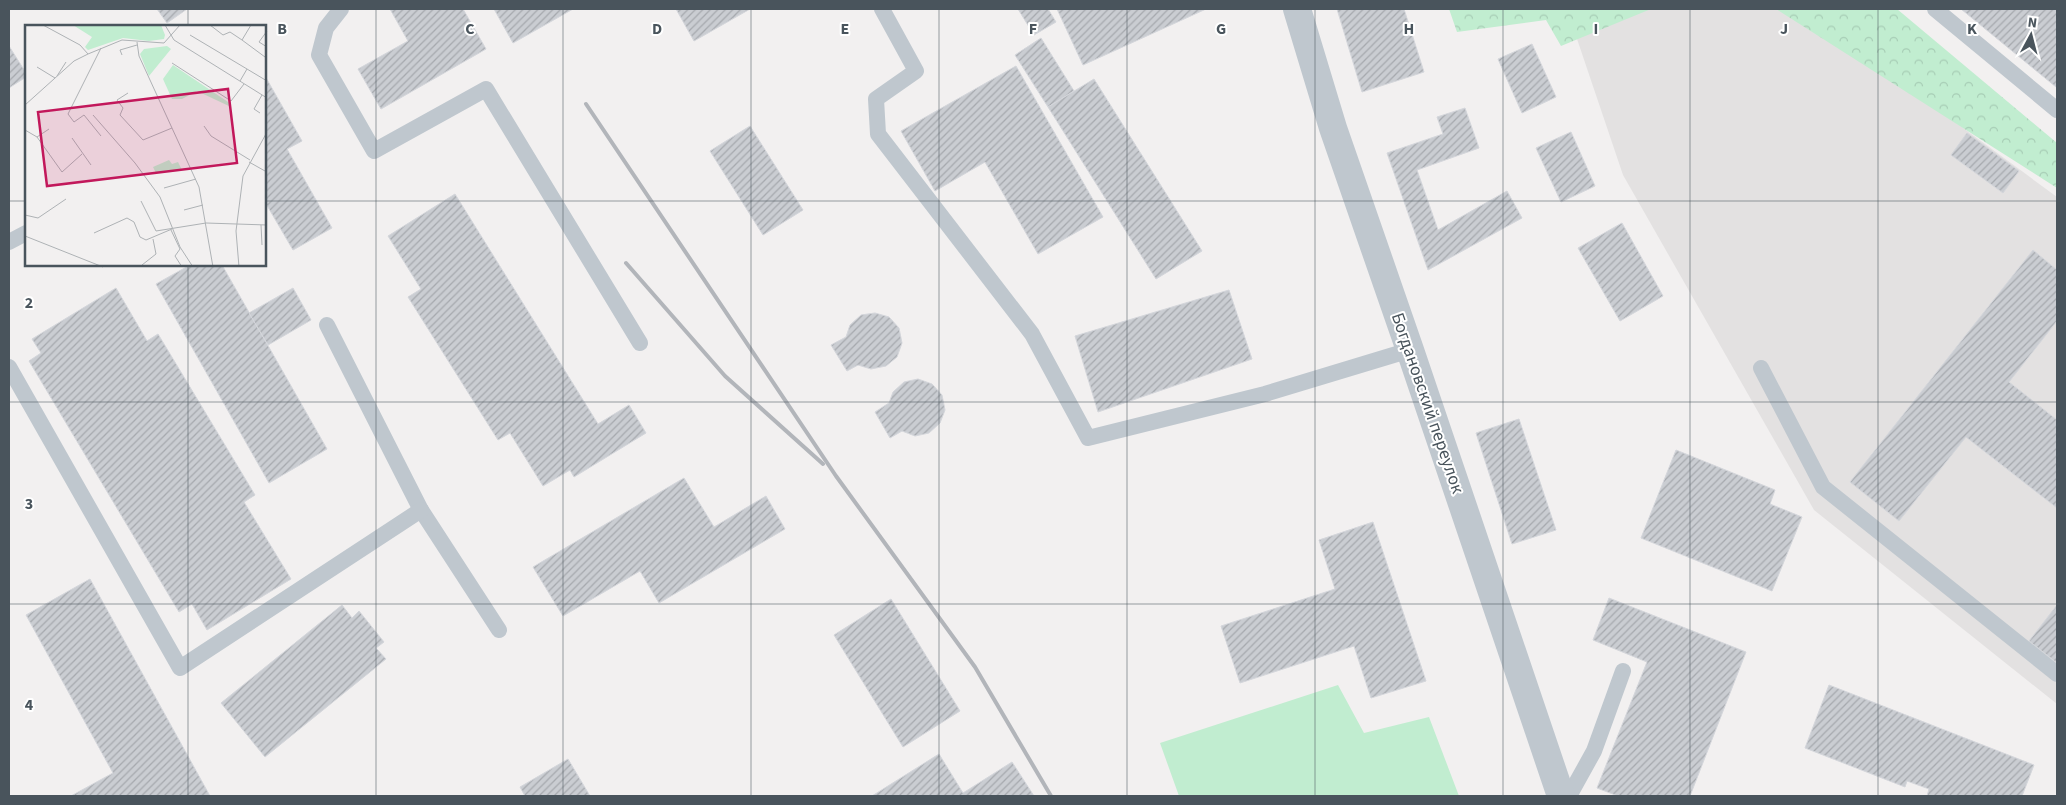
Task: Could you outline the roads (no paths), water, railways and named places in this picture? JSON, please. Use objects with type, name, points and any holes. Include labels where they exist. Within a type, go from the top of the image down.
[{"type":"street","name":"Богдановский переулок","points":[[1297,9],[1333,128],[1561,796]]},
{"type":"lane","points":[[341,9],[326,28],[319,55],[374,151],[486,89],[640,343]]},
{"type":"lane","points":[[882,9],[916,71],[876,99],[878,134],[1032,334],[1088,438],[1265,394],[1410,350]]},
{"type":"lane","points":[[1935,9],[2057,110]]},
{"type":"lane","points":[[9,242],[25,234]]},
{"type":"lane","points":[[326,325],[421,510],[499,630]]},
{"type":"lane","points":[[9,367],[180,668],[421,510]]},
{"type":"lane","points":[[1761,368],[1823,487],[2057,674]]},
{"type":"lane","points":[[1569,796],[1594,751],[1624,671]]},
{"type":"railway","points":[[586,104],[836,476],[975,667],[1051,796]]},
{"type":"railway","points":[[626,263],[725,376],[823,464]]}]
